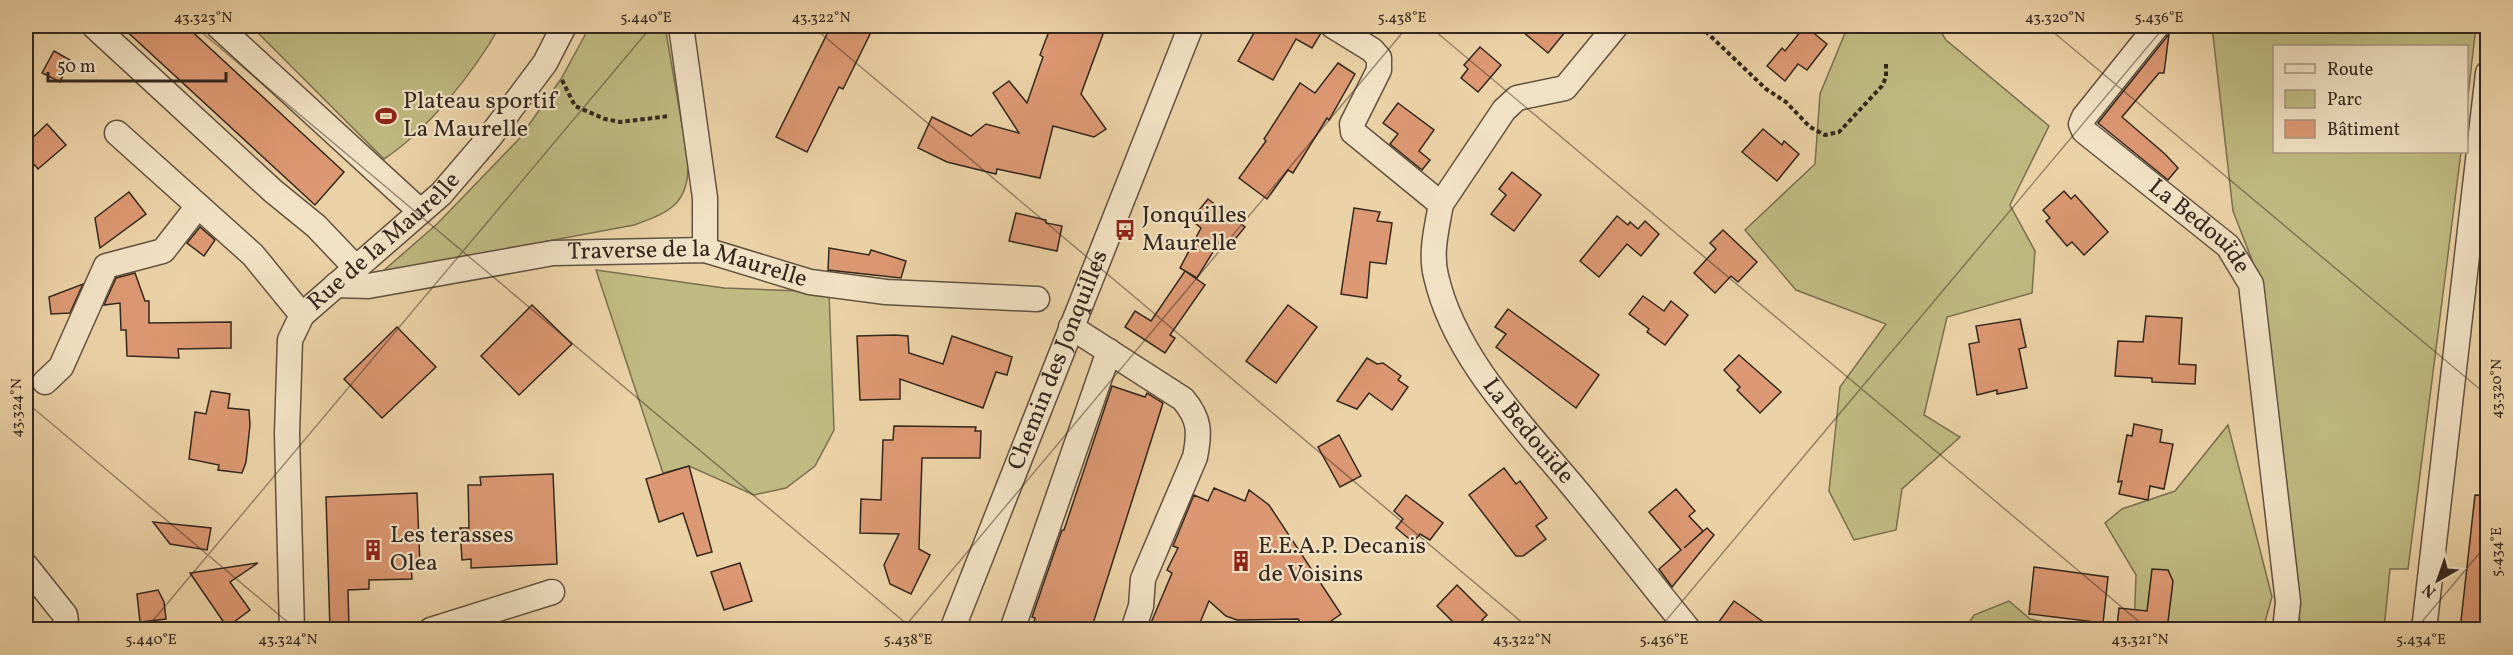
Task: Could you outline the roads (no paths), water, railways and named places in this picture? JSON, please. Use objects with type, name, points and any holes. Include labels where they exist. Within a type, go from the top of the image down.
[{"type":"street","points":[[94,26],[273,191],[316,226],[356,268]]},
{"type":"street","points":[[218,26],[420,211]]},
{"type":"street","name":"Rue de la Maurelle","points":[[292,630],[287,434],[290,340],[302,315],[441,194],[489,138],[545,63],[564,26]]},
{"type":"street","points":[[681,26],[695,112],[705,198],[705,250]]},
{"type":"street","name":"Chemin des Jonquilles","points":[[952,630],[1191,26]]},
{"type":"street","points":[[1333,26],[1372,50],[1379,58],[1379,70],[1352,124],[1353,132],[1441,204]]},
{"type":"street","name":"La Bedouïde","points":[[1616,26],[1565,88],[1517,98],[1504,110],[1441,204],[1434,242],[1435,273],[1444,305],[1467,353],[1521,424],[1689,630]]},
{"type":"street","name":"La Bedouïde","points":[[2157,26],[2084,117],[2081,124],[2084,131],[2228,246],[2251,284],[2288,602],[2285,630]]},
{"type":"street","points":[[2424,630],[2487,73]]},
{"type":"street","points":[[117,134],[253,255],[302,315]]},
{"type":"street","points":[[45,382],[61,367],[106,266],[163,251],[198,206]]},
{"type":"street","name":"Traverse de la Maurelle","points":[[336,285],[368,285],[553,253],[705,250],[810,282],[886,292],[1038,300]]},
{"type":"street","points":[[1071,327],[1183,399],[1195,412],[1200,436],[1196,457],[1143,579],[1141,606],[1133,630]]},
{"type":"street","points":[[1012,630],[1109,351]]},
{"type":"street","points":[[26,566],[65,615],[68,630]]},
{"type":"street","points":[[431,630],[552,592]]},
{"type":"place","name":"Plateau sportif La Maurelle","points":[[386,116]]},
{"type":"place","name":"Jonquilles Maurelle","points":[[1125,230]]},
{"type":"place","name":"Les terasses Olea","points":[[373,550]]},
{"type":"place","name":"E.E.A.P. Decanis de Voisins","points":[[1241,561]]}]
